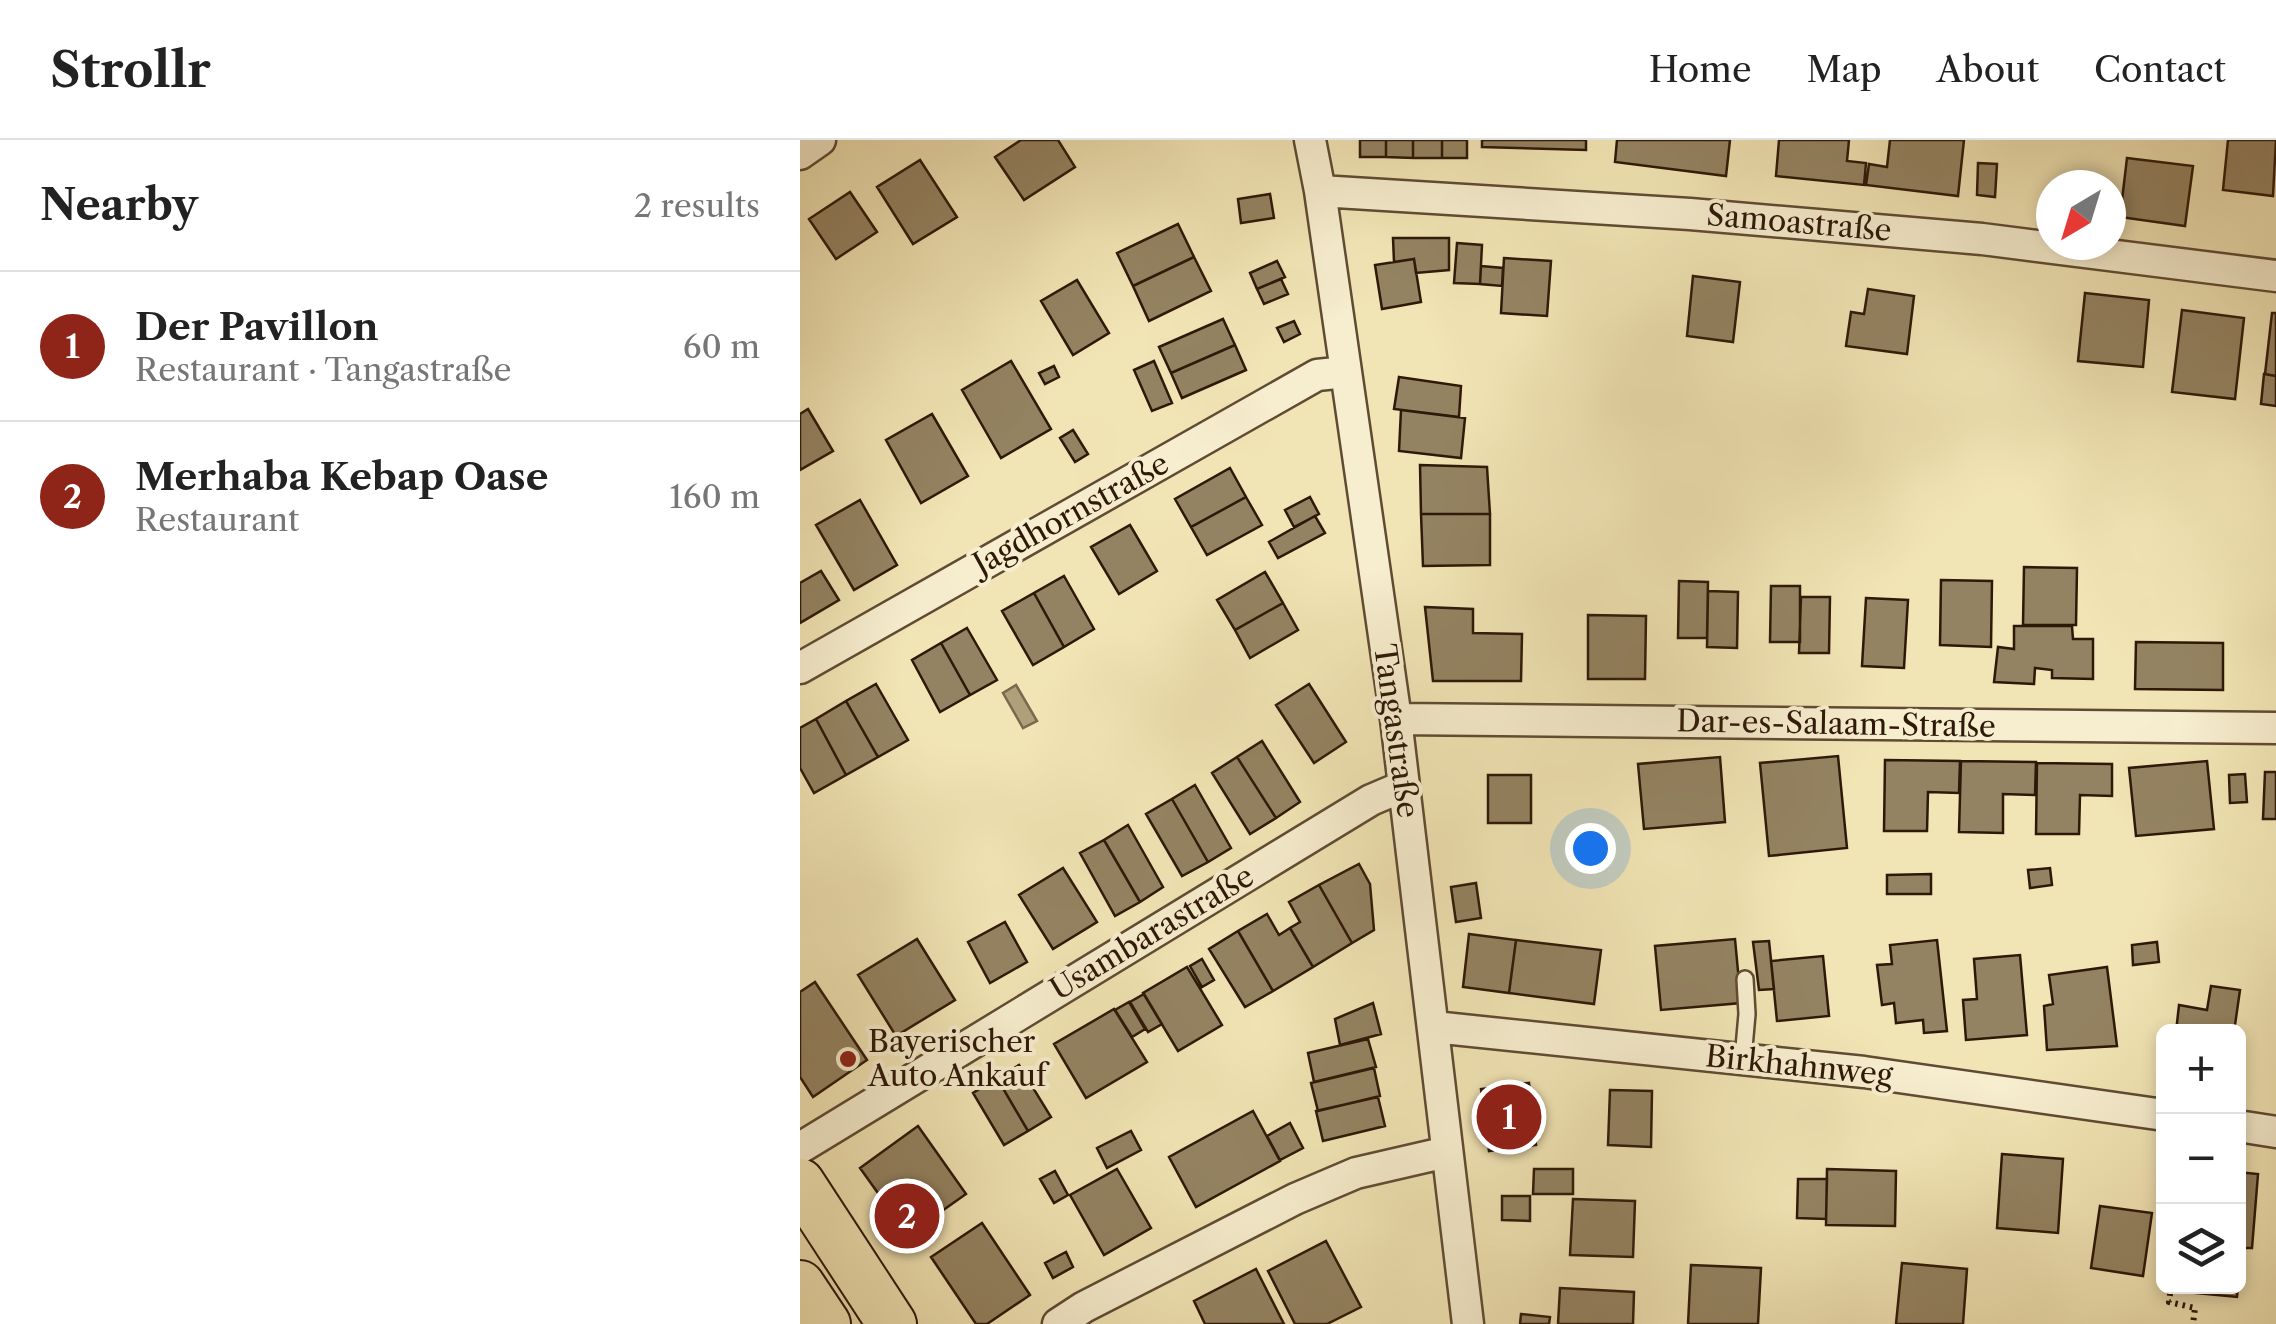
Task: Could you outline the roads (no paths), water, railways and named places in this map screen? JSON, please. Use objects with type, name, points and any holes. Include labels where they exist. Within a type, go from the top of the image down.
[{"type":"main road","points":[[800,1183],[892,1324]]},
{"type":"street","points":[[800,154],[820,140]]},
{"type":"street","name":"Tangastraße","points":[[1310,140],[1396,719],[1468,1324]]},
{"type":"street","name":"Samoastraße","points":[[1320,190],[1690,214],[1944,236],[2276,276]]},
{"type":"street","name":"Jagdhornstraße","points":[[800,668],[1317,375],[1346,372]]},
{"type":"street","name":"Dar-es-Salaam-Straße","points":[[1396,719],[2276,728]]},
{"type":"street","name":"Usambarastraße","points":[[800,1148],[1370,800],[1404,786]]},
{"type":"street","name":"Birkhahnweg","points":[[1434,1027],[1864,1072],[2156,1115]]},
{"type":"street","points":[[2246,1127],[2276,1132]]},
{"type":"street","points":[[1058,1324],[1295,1199],[1356,1173],[1448,1152]]},
{"type":"lane","points":[[1742,1059],[1747,1014],[1745,980]]},
{"type":"place","name":"Bayerischer Auto Ankauf","points":[[848,1059]]},
{"type":"place","name":"Der Pavillon","points":[[1509,1117]]},
{"type":"place","name":"Merhaba Kebap Oase","points":[[907,1216]]}]
